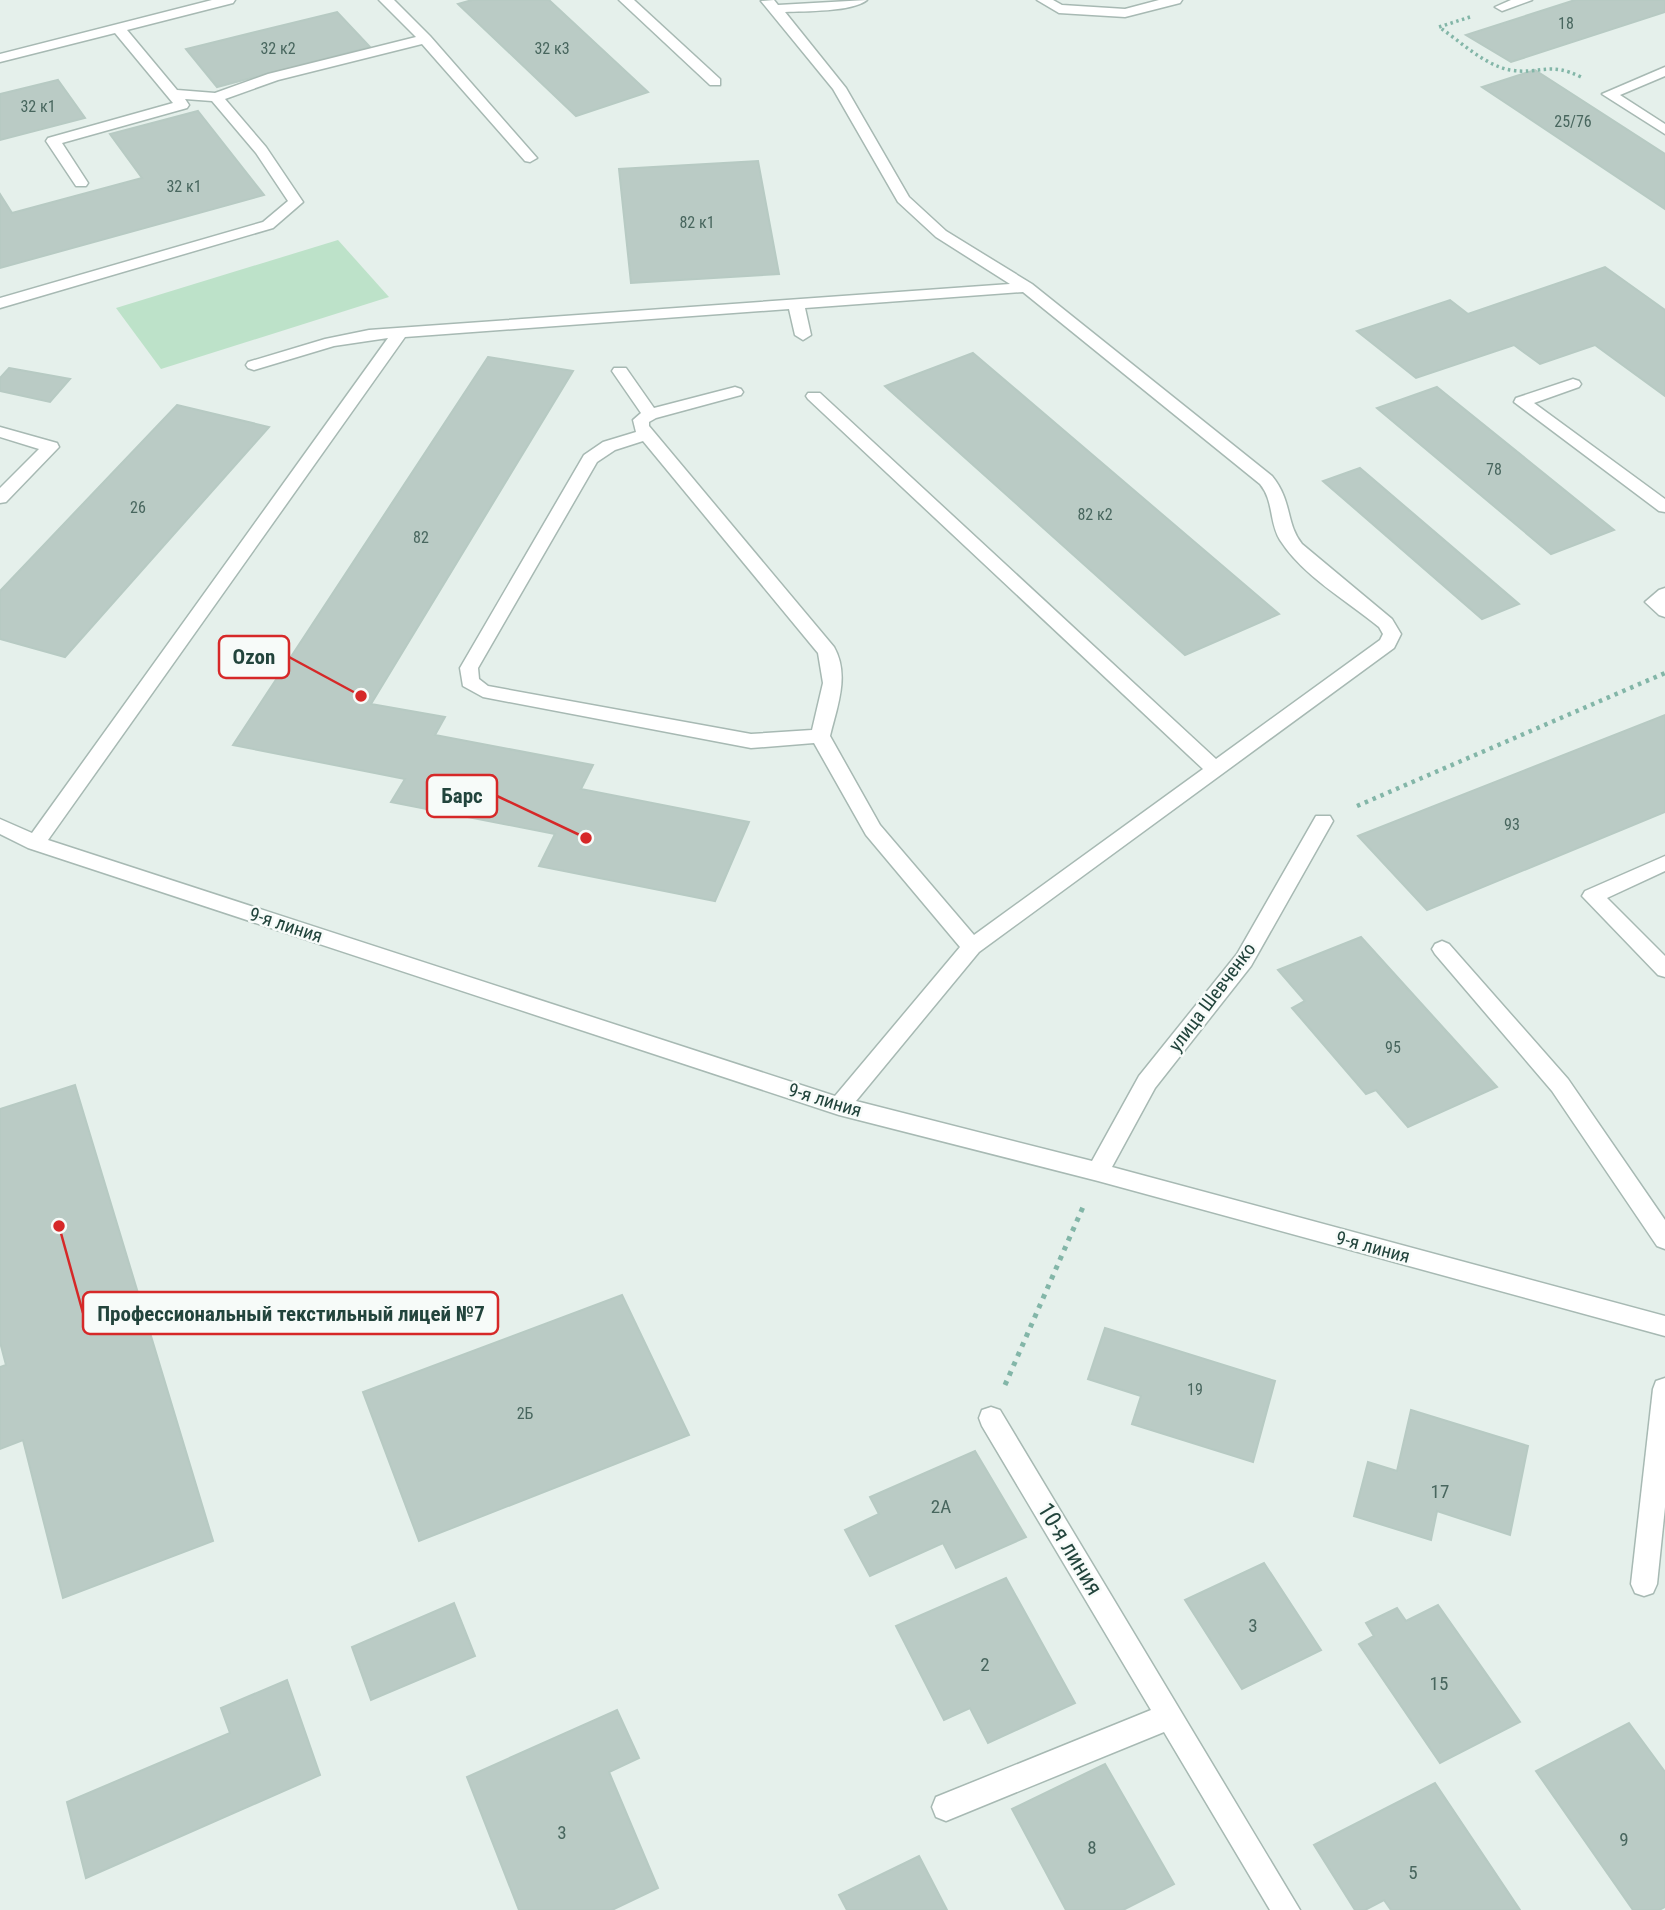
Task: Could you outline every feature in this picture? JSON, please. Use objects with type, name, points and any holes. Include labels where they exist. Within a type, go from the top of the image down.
[{"type":"street","points":[[0,58],[228,0]]},
{"type":"street","points":[[386,0],[425,39],[530,158]]},
{"type":"street","points":[[626,0],[715,82]]},
{"type":"street","points":[[771,4],[830,5],[860,0]]},
{"type":"street","points":[[1044,0],[1059,9],[1125,13],[1175,0]]},
{"type":"street","points":[[771,4],[839,88],[903,199],[941,234],[1026,286],[1266,480],[1277,492],[1287,537],[1300,552],[1386,623],[1392,634],[1387,644],[972,947],[839,1106]]},
{"type":"street","points":[[80,183],[53,141],[182,106],[118,28]]},
{"type":"street","points":[[172,94],[216,97],[274,77],[425,39]]},
{"type":"street","points":[[1609,94],[1665,71]]},
{"type":"street","points":[[1609,94],[1665,130]]},
{"type":"street","points":[[0,303],[268,225],[296,202],[261,150],[216,97]]},
{"type":"street","points":[[254,365],[350,338],[400,332],[1026,286]]},
{"type":"street","points":[[796,303],[803,335]]},
{"type":"street","points":[[35,843],[400,332]]},
{"type":"street","points":[[620,371],[650,414]]},
{"type":"street","points":[[1573,384],[1522,402],[1665,507]]},
{"type":"street","points":[[735,392],[650,414],[640,420],[641,427],[827,651],[834,666],[833,681],[820,736],[873,830],[972,947]]},
{"type":"street","points":[[814,396],[1215,769]]},
{"type":"street","points":[[0,432],[51,447],[0,498]]},
{"type":"street","points":[[647,434],[609,446],[590,460],[469,668],[470,682],[483,691],[751,741],[820,736]]},
{"type":"street","points":[[1665,594],[1654,602],[1665,611]]},
{"type":"street","name":"улица Шевченко","points":[[1098,1172],[1147,1082],[1244,960],[1324,821]]},
{"type":"street","name":"9-я линия","points":[[0,826],[35,843],[839,1106],[1098,1172],[1665,1326]]},
{"type":"street","points":[[1665,863],[1592,896],[1665,970]]},
{"type":"street","points":[[1442,949],[1560,1085],[1665,1239]]},
{"type":"street","points":[[1644,1584],[1665,1390]]},
{"type":"street","name":"10-я линия","points":[[991,1418],[1286,1910]]},
{"type":"street","points":[[946,1807],[1170,1716]]},
{"type":"path","points":[[1515,2],[1438,27],[1504,69],[1547,66],[1566,68],[1609,94]]},
{"type":"path","points":[[1324,821],[1665,673]]},
{"type":"path","points":[[991,1418],[1098,1172]]},
{"type":"green space","points":[[338,240],[389,297],[161,369],[116,308]]},
{"type":"building","points":[[472,0],[549,0],[648,92],[576,116],[458,4]]},
{"type":"building","points":[[1575,0],[1665,0],[1665,12],[1511,62],[1466,35]]},
{"type":"building","points":[[337,12],[370,47],[217,87],[186,49]]},
{"type":"building","points":[[1535,70],[1665,154],[1665,209],[1482,87]]},
{"type":"building","points":[[58,80],[85,118],[0,140],[0,94]]},
{"type":"building","points":[[198,111],[264,195],[0,268],[0,194],[12,213],[142,178],[110,134]]},
{"type":"building","points":[[758,161],[779,274],[631,283],[619,169]]},
{"type":"building","points":[[1605,267],[1665,310],[1665,396],[1595,345],[1540,364],[1514,345],[1416,378],[1357,331],[1450,300],[1468,314]]},
{"type":"building","points":[[973,353],[1279,614],[1185,655],[885,386]]},
{"type":"building","points":[[488,357],[573,371],[371,704],[445,717],[435,735],[593,765],[581,789],[749,822],[715,901],[539,866],[555,834],[391,802],[405,779],[233,745]]},
{"type":"building","points":[[9,368],[70,379],[50,402],[0,391],[0,378]]},
{"type":"building","points":[[1437,387],[1614,530],[1551,554],[1377,408]]},
{"type":"building","points":[[177,405],[269,427],[65,657],[0,639],[0,591]]},
{"type":"building","points":[[1360,468],[1519,604],[1482,619],[1323,481]]},
{"type":"building","points":[[1665,715],[1665,812],[1427,910],[1358,836]]},
{"type":"building","points":[[1361,937],[1497,1087],[1408,1127],[1376,1090],[1366,1094],[1292,1008],[1305,1001],[1278,970]]},
{"type":"building","points":[[75,1085],[213,1541],[63,1598],[23,1440],[0,1449],[0,1367],[6,1365],[0,1342],[0,1109]]},
{"type":"building","points":[[622,1295],[689,1435],[419,1541],[363,1392]]},
{"type":"building","points":[[1105,1328],[1275,1381],[1253,1462],[1132,1424],[1141,1396],[1088,1379]]},
{"type":"building","points":[[1411,1410],[1528,1446],[1510,1535],[1437,1511],[1431,1540],[1354,1516],[1368,1462],[1397,1471]]},
{"type":"building","points":[[975,1451],[1026,1537],[956,1568],[943,1543],[870,1576],[845,1530],[879,1514],[870,1497]]},
{"type":"building","points":[[1264,1563],[1321,1650],[1242,1689],[1185,1600]]},
{"type":"building","points":[[1006,1578],[1075,1703],[988,1743],[970,1708],[944,1720],[896,1626]]},
{"type":"building","points":[[454,1603],[475,1656],[371,1700],[352,1647]]},
{"type":"building","points":[[1438,1605],[1520,1722],[1440,1763],[1359,1644],[1374,1636],[1366,1623],[1397,1608],[1406,1621]]},
{"type":"building","points":[[287,1680],[320,1775],[86,1878],[67,1802],[230,1733],[221,1708]]},
{"type":"building","points":[[617,1710],[639,1758],[609,1772],[658,1888],[612,1910],[519,1910],[467,1777]]},
{"type":"building","points":[[1629,1723],[1665,1772],[1665,1907],[1659,1910],[1633,1910],[1536,1771]]},
{"type":"building","points":[[1105,1764],[1174,1884],[1123,1910],[1066,1910],[1012,1809]]},
{"type":"building","points":[[1435,1783],[1520,1910],[1391,1910],[1384,1900],[1365,1910],[1355,1910],[1314,1845]]},
{"type":"building","points":[[919,1856],[947,1910],[847,1910],[839,1895]]},
{"type":"place","name":"Ozon","points":[[361,696]]},
{"type":"place","name":"Барс","points":[[586,838]]},
{"type":"place","name":"Профессиональный текстильный лицей №7","points":[[59,1226]]}]
